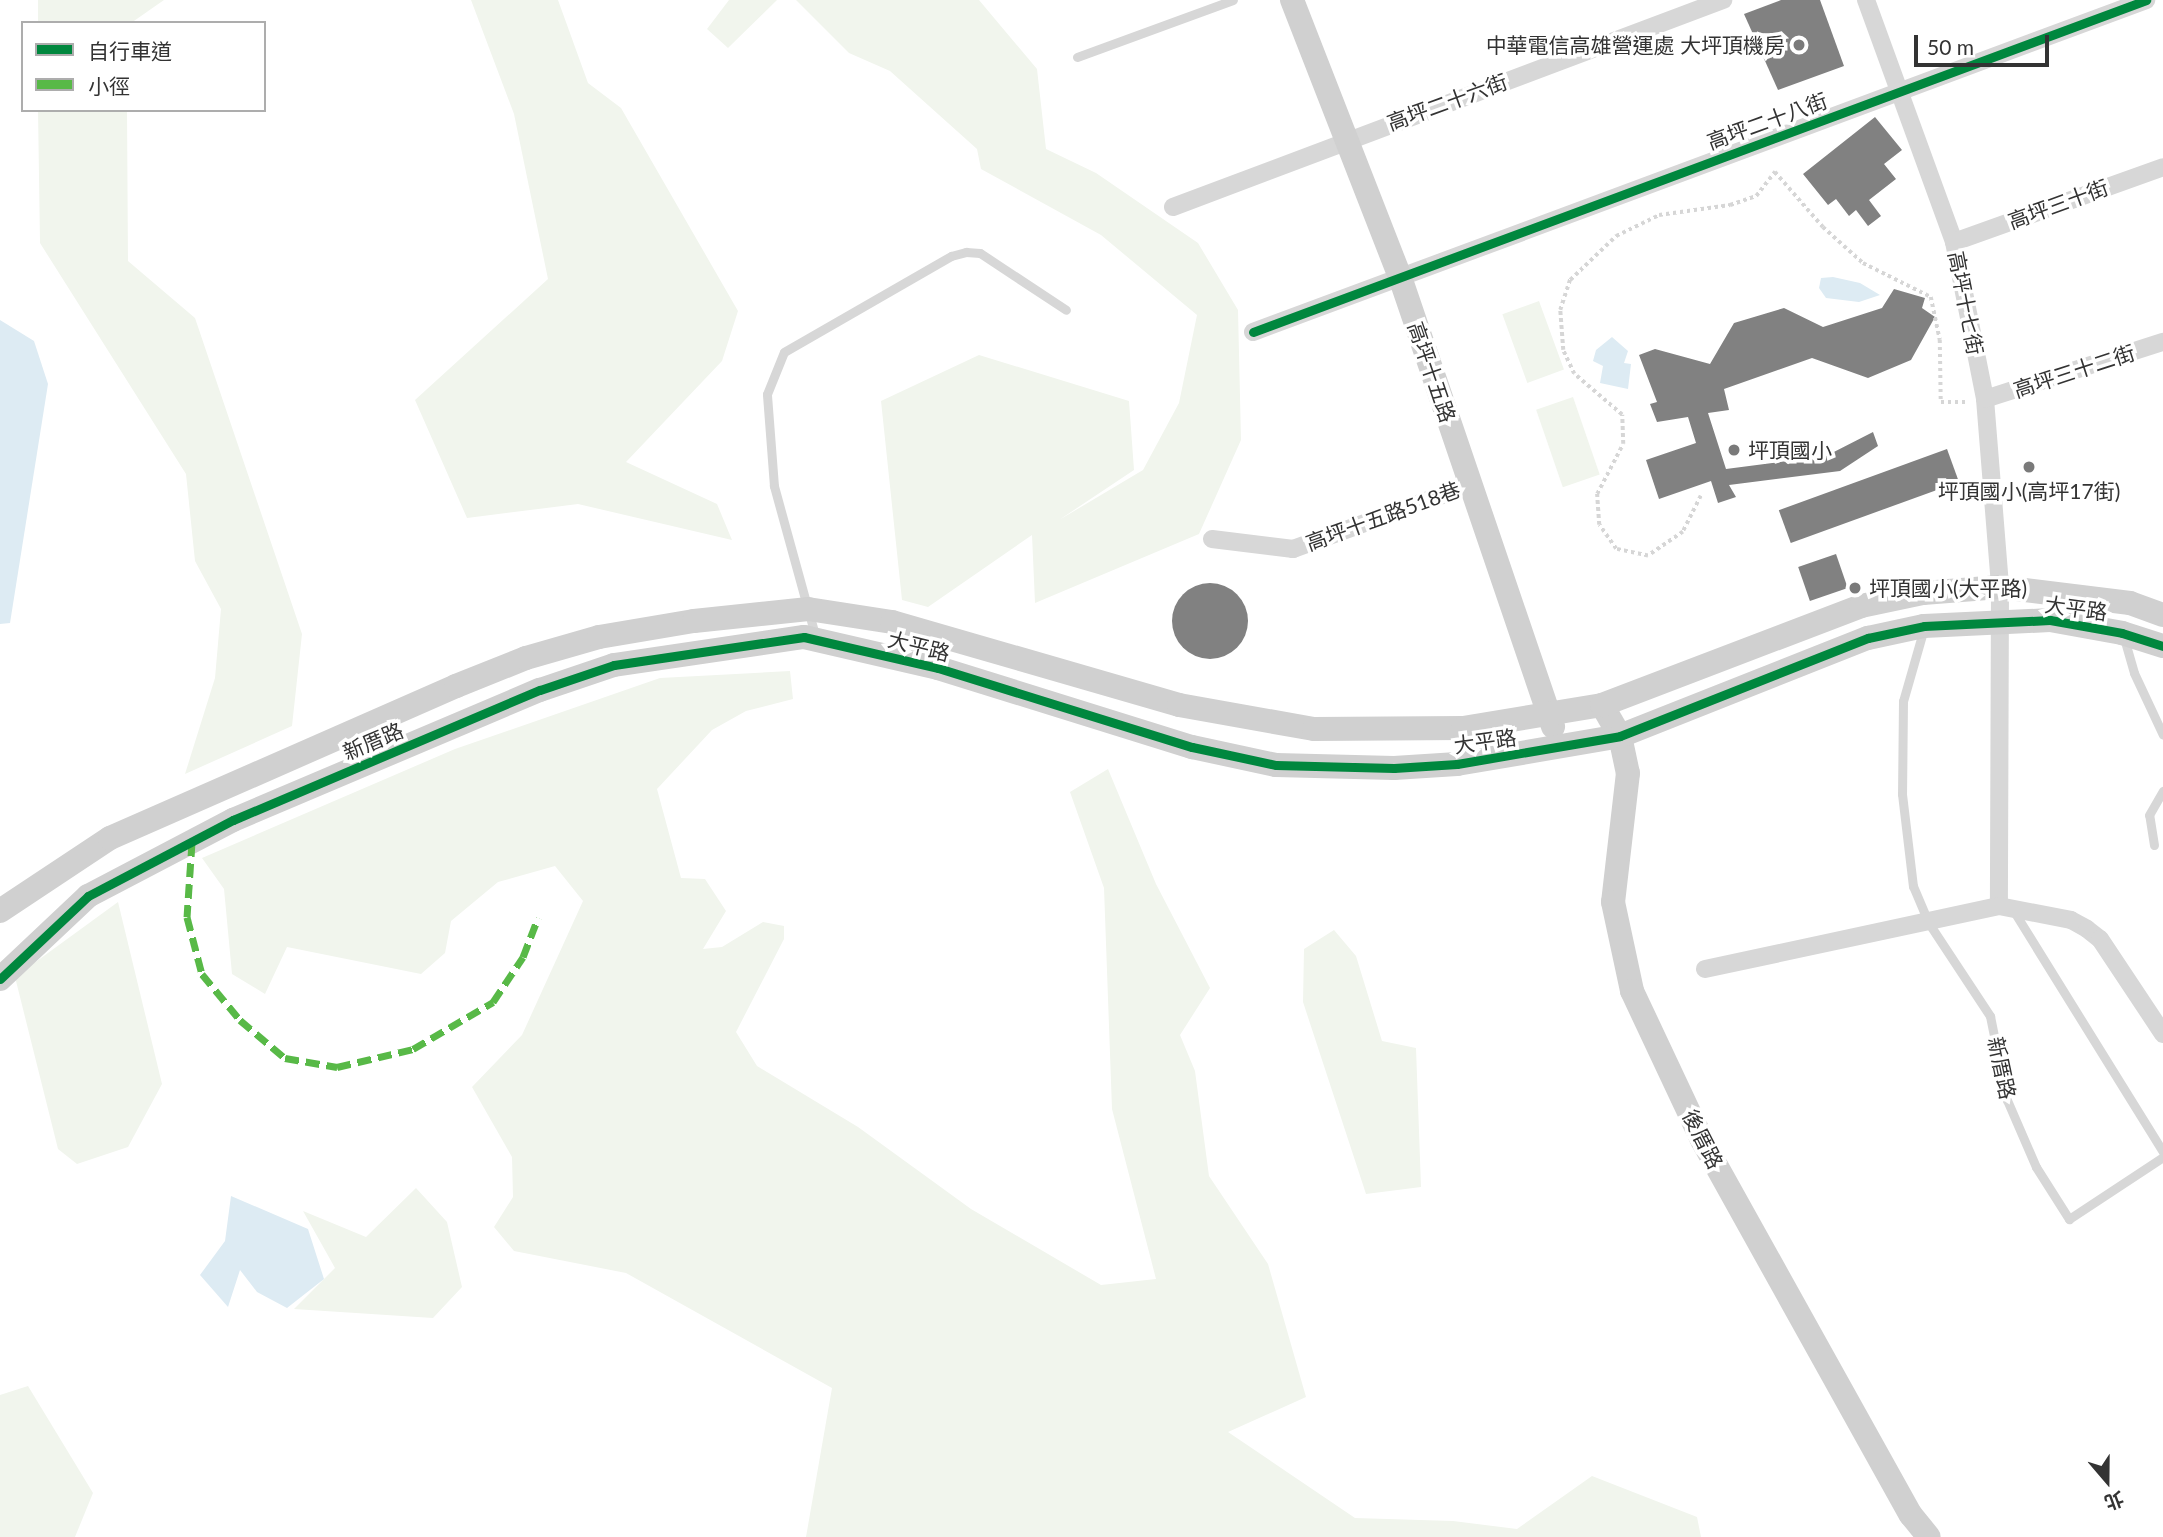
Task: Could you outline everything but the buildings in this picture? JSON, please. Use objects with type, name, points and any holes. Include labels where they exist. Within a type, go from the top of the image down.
[{"type":"street","name":"高坪十五路","points":[[1293,0],[1400,277],[1548,713],[1562,747]]},
{"type":"street","name":"高坪二十六街","points":[[1173,207],[1348,138],[1723,0]]},
{"type":"street","name":"高坪十七街","points":[[1866,0],[1954,242],[1985,399],[2000,587],[1999,620]]},
{"type":"street","name":"高坪二十八街","points":[[1253,332],[2146,0]]},
{"type":"street","name":"高坪三十街","points":[[1954,242],[2163,167]]},
{"type":"street","name":"高坪三十二街","points":[[1985,399],[2163,342]]},
{"type":"street","name":"高坪十五路518巷","points":[[1212,539],[1293,549],[1470,485]]},
{"type":"street","name":"大平路","points":[[808,609],[905,626],[1179,705],[1314,729],[1463,728],[1602,705],[1861,606],[1923,593],[2000,587],[2130,603],[2163,615]]},
{"type":"street","name":"新厝路","points":[[0,911],[110,838],[526,658],[626,633],[808,609]]},
{"type":"street","name":"大平路","points":[[811,639],[938,668],[1192,747],[1276,765],[1394,768],[1562,747],[1620,736],[1868,638],[1924,626],[1999,620],[2050,620],[2122,632],[2163,646]]},
{"type":"street","points":[[1999,620],[2006,908]]},
{"type":"street","name":"新厝路","points":[[0,979],[88,897],[233,820],[390,752],[614,665],[811,639]]},
{"type":"street","name":"後厝路","points":[[1602,705],[1620,736],[1628,773],[1613,902],[1632,991],[1702,1140],[1910,1515],[1929,1537]]},
{"type":"street","points":[[1705,969],[2006,908],[2071,920],[2100,939],[2163,1034]]},
{"type":"lane","points":[[1077,57],[1233,0]]},
{"type":"lane","points":[[811,639],[808,609],[774,486],[768,394],[784,352],[951,256],[966,253],[980,253],[1066,310]]},
{"type":"lane","name":"新厝路","points":[[1924,626],[1903,701],[1902,794],[1913,886],[1928,922],[1990,1016],[2007,1100],[2036,1167],[2069,1219],[2163,1154]]},
{"type":"lane","points":[[2122,632],[2134,673],[2163,735]]},
{"type":"lane","points":[[2154,845],[2148,815],[2163,791]]},
{"type":"lane","points":[[2006,908],[2163,1154]]},
{"type":"path","points":[[1701,496],[1683,532],[1648,556],[1616,549],[1599,525],[1597,494],[1623,444],[1622,415],[1574,374],[1563,350],[1560,310],[1570,280],[1616,236],[1659,215],[1730,205],[1756,196],[1775,172],[1823,227],[1863,263],[1931,297],[1940,340],[1941,402],[1985,399]]},
{"type":"shaded area","points":[[38,0],[164,0],[134,21],[38,21]]},
{"type":"shaded area","points":[[471,0],[558,0],[588,83],[621,108],[738,311],[722,361],[626,462],[717,504],[732,540],[578,504],[467,518],[415,400],[548,279],[514,114]]},
{"type":"shaded area","points":[[729,0],[777,0],[728,48],[707,29]]},
{"type":"shaded area","points":[[796,0],[979,0],[1037,69],[1046,149],[1096,173],[1198,243],[1238,310],[1241,440],[1199,534],[1035,603],[1032,535],[928,607],[902,600],[881,401],[979,355],[1129,401],[1134,470],[1059,520],[1143,470],[1179,403],[1197,315],[1101,235],[981,169],[977,149],[890,71],[849,53]]},
{"type":"shaded area","points":[[38,112],[127,112],[128,261],[195,318],[302,634],[292,726],[185,774],[215,678],[221,609],[195,561],[186,474],[40,243]]},
{"type":"shaded area","points":[[1833,277],[1860,283],[1880,295],[1859,302],[1826,298],[1819,288],[1821,278]]},
{"type":"shaded area","points":[[1539,301],[1564,370],[1527,383],[1502,314]]},
{"type":"shaded area","points":[[0,320],[34,341],[48,384],[10,623],[0,624]]},
{"type":"shaded area","points":[[1612,337],[1628,351],[1624,363],[1631,364],[1628,389],[1600,383],[1603,366],[1593,361],[1596,350]]},
{"type":"shaded area","points":[[1573,397],[1600,475],[1563,487],[1536,410]]},
{"type":"shaded area","points":[[790,671],[793,699],[746,711],[712,730],[657,789],[681,878],[705,879],[726,911],[703,949],[722,947],[763,922],[784,926],[784,939],[736,1032],[757,1066],[858,1127],[971,1209],[1101,1285],[1156,1279],[1112,1109],[1104,888],[1070,792],[1108,769],[1156,884],[1210,988],[1180,1035],[1195,1071],[1209,1176],[1268,1264],[1306,1397],[1228,1432],[1355,1518],[1453,1521],[1517,1529],[1592,1476],[1697,1517],[1701,1537],[806,1537],[832,1388],[626,1273],[514,1251],[494,1227],[513,1197],[512,1157],[472,1087],[522,1035],[583,901],[555,866],[498,882],[451,921],[445,953],[421,974],[287,947],[265,994],[232,974],[224,889],[202,858],[455,749],[660,678]]},
{"type":"shaded area","points":[[118,902],[162,1084],[128,1147],[77,1164],[58,1149],[15,977]]},
{"type":"shaded area","points":[[1334,930],[1356,956],[1382,1041],[1416,1048],[1421,1187],[1366,1194],[1303,1002],[1304,949]]},
{"type":"shaded area","points":[[416,1188],[447,1222],[462,1287],[433,1318],[294,1309],[335,1268],[303,1211],[366,1237]]},
{"type":"shaded area","points":[[231,1196],[308,1229],[324,1279],[287,1308],[257,1292],[240,1270],[228,1307],[200,1275],[225,1241]]},
{"type":"shaded area","points":[[28,1386],[93,1493],[75,1537],[0,1537],[0,1395]]},
{"type":"marked path","points":[[192,842],[187,917],[202,974],[240,1020],[285,1058],[337,1067],[413,1049],[493,1002],[523,957],[538,918]]},
{"type":"cycle path","points":[[1253,332],[2146,0]]},
{"type":"cycle path","points":[[0,979],[88,896],[233,820],[540,690],[614,665],[804,637],[938,668],[1192,747],[1276,765],[1394,768],[1457,764],[1620,736],[1868,638],[1924,626],[2050,620],[2122,633],[2163,646]]},
{"type":"place","name":"中華電信高雄營運處 大坪頂機房","points":[[1799,45]]},
{"type":"place","name":"坪頂國小","points":[[1734,450]]},
{"type":"place","name":"坪頂國小(高坪17街)","points":[[2029,467]]},
{"type":"place","name":"坪頂國小(大平路)","points":[[1855,588]]}]
